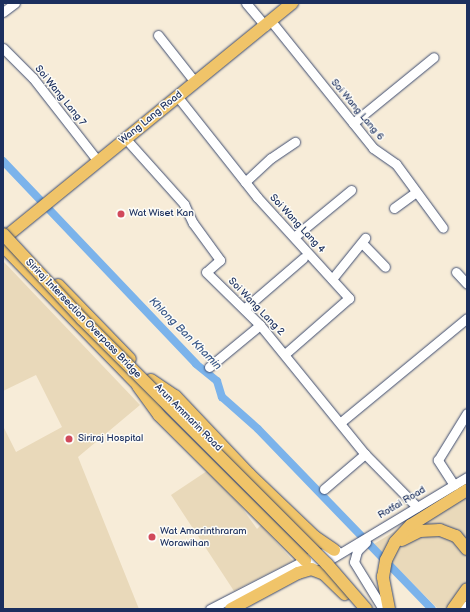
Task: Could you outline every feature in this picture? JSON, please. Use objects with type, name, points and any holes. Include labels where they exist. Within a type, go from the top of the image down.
[{"type":"main road","name":"Wang Lang Road","points":[[5,233],[42,206],[292,3]]},
{"type":"main road","name":"Arun Ammarin Road","points":[[5,233],[151,380],[165,403],[358,609]]},
{"type":"main road","name":"Siriraj Intersection Overpass Bridge","points":[[5,233],[82,319],[326,564],[366,609]]},
{"type":"main road","name":"Arun Ammarin Road","points":[[3,246],[138,386],[165,403],[339,568],[375,609]]},
{"type":"main road","points":[[151,380],[178,399],[250,474],[315,537],[334,550]]},
{"type":"main road","points":[[138,386],[159,415],[304,560]]},
{"type":"main road","points":[[389,609],[384,589],[385,566],[392,548],[404,531],[467,490]]},
{"type":"main road","points":[[385,566],[398,545],[420,531],[448,532],[459,539],[467,549]]},
{"type":"main road","points":[[231,609],[298,573],[311,569],[324,574],[345,594]]},
{"type":"main road","points":[[452,609],[467,589]]},
{"type":"street","points":[[3,12],[15,3]]},
{"type":"street","name":"Soi Wang Lang 6","points":[[246,3],[268,23],[373,148],[396,164],[443,228]]},
{"type":"street","points":[[158,35],[195,82]]},
{"type":"street","name":"Soi Wang Lang 7","points":[[3,48],[33,78],[97,160]]},
{"type":"street","points":[[353,123],[434,57]]},
{"type":"street","name":"Soi Wang Lang 4","points":[[177,96],[245,182],[349,299],[285,354]]},
{"type":"street","name":"Soi Wang Lang 2","points":[[125,138],[184,204],[193,223],[220,260],[206,272],[260,325],[341,422],[365,454],[417,508]]},
{"type":"street","points":[[245,182],[271,158],[295,142]]},
{"type":"street","points":[[294,237],[351,190]]},
{"type":"street","points":[[394,208],[416,192]]},
{"type":"street","points":[[332,279],[364,240],[386,267]]},
{"type":"street","points":[[244,309],[303,258]]},
{"type":"street","points":[[456,272],[467,284]]},
{"type":"street","points":[[341,422],[467,318]]},
{"type":"street","points":[[209,367],[260,325]]},
{"type":"street","points":[[454,485],[438,460],[467,413]]},
{"type":"street","points":[[324,489],[365,454]]},
{"type":"street","name":"Rotfai Road","points":[[354,547],[384,527],[467,477]]},
{"type":"street","points":[[210,609],[304,560],[334,550],[354,547]]},
{"type":"street","points":[[304,560],[328,560],[354,547]]},
{"type":"street","points":[[354,547],[355,565],[383,609]]},
{"type":"street","points":[[462,609],[467,605]]},
{"type":"shaded area","name":"Siriraj Hospital","points":[[3,261],[140,405],[78,457],[139,609],[3,609],[3,426],[16,452],[62,427],[36,375],[3,391]]},
{"type":"shaded area","points":[[207,471],[240,505],[257,529],[261,525],[293,561],[234,591],[171,495]]},
{"type":"shaded area","points":[[467,487],[467,602],[458,609],[438,609],[374,544]]},
{"type":"waterway","name":"Khlong Ban Khamin","points":[[3,161],[196,364],[217,381],[222,397],[258,429],[432,609]]},
{"type":"place","name":"Wat Wiset Kan","points":[[121,214]]},
{"type":"place","name":"Siriraj Hospital","points":[[69,439]]},
{"type":"place","name":"Wat Amarinthraram Worawihan","points":[[152,537]]}]
